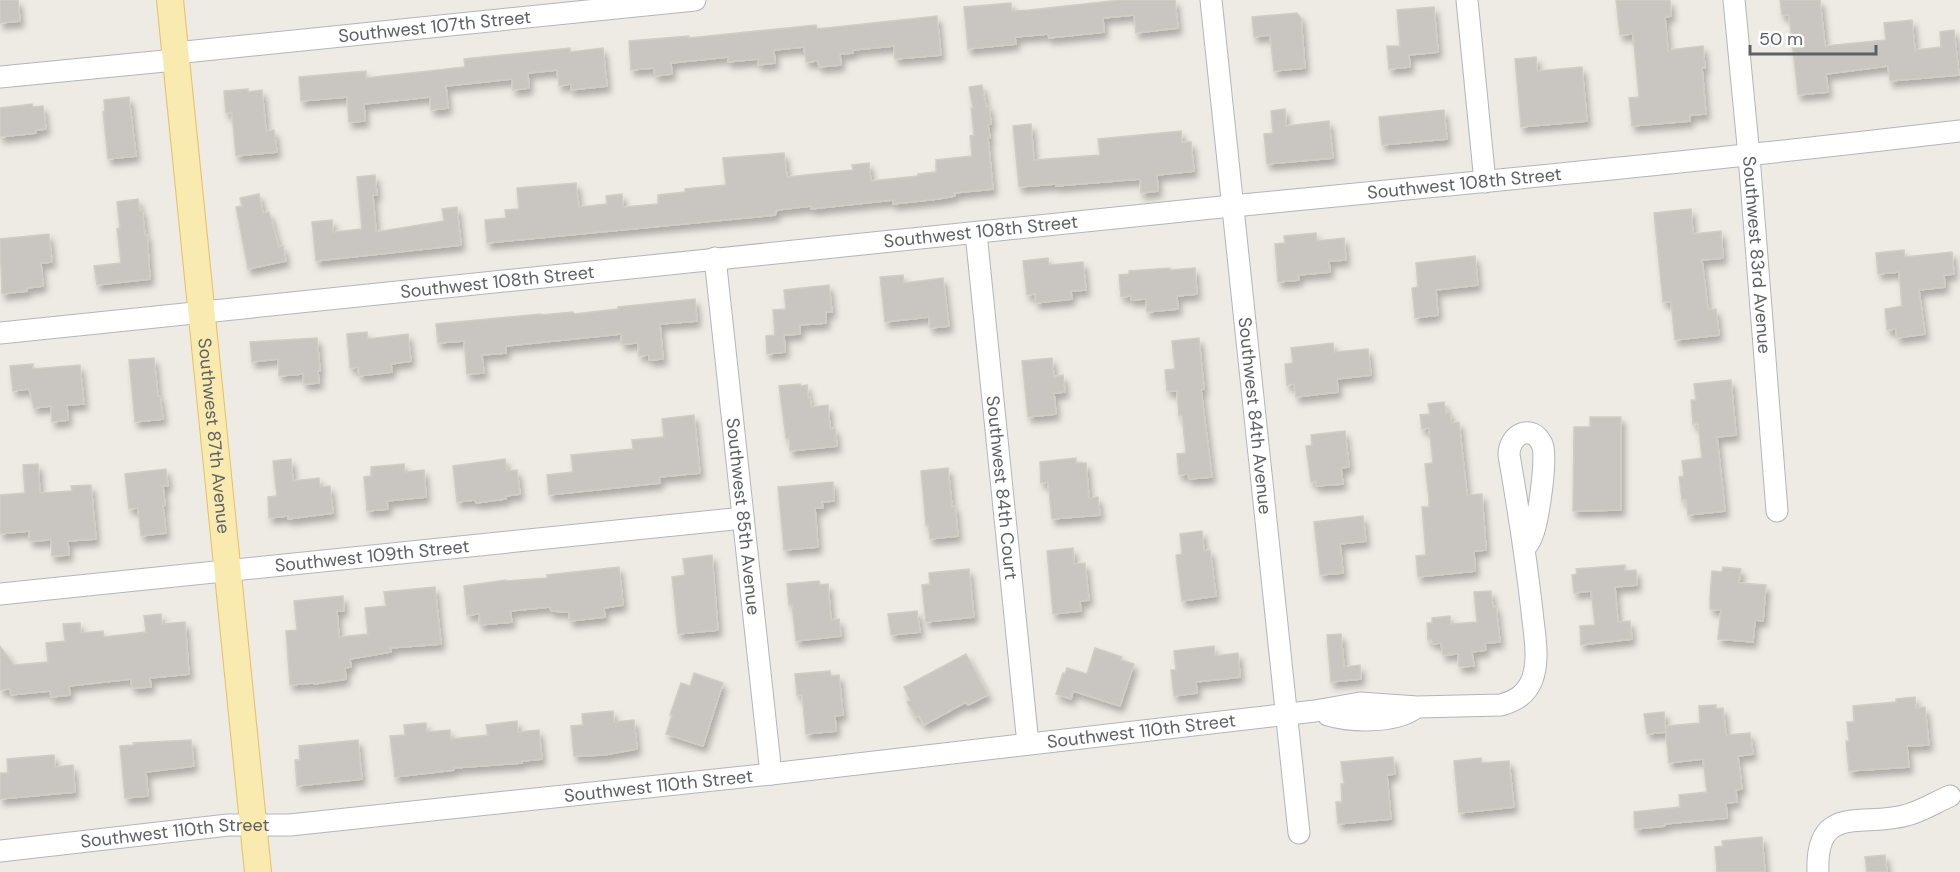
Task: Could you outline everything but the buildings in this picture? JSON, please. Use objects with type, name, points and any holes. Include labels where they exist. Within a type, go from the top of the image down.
[{"type":"main road","name":"Southwest 87th Avenue","points":[[170,0],[258,872]]},
{"type":"street","name":"Southwest 107th Street","points":[[0,77],[695,0]]},
{"type":"street","name":"Southwest 84th Avenue","points":[[1211,0],[1299,833]]},
{"type":"street","points":[[1467,0],[1485,182]]},
{"type":"street","name":"Southwest 83rd Avenue","points":[[1734,0],[1749,156],[1777,511]]},
{"type":"street","name":"Southwest 108th Street","points":[[0,333],[715,258],[1749,156],[1960,131]]},
{"type":"street","name":"Southwest 84th Court","points":[[976,232],[1028,744]]},
{"type":"street","name":"Southwest 85th Avenue","points":[[715,258],[771,774]]},
{"type":"street","name":"Southwest 109th Street","points":[[0,594],[743,518]]},
{"type":"street","name":"Southwest 110th Street","points":[[0,851],[252,824],[290,825],[771,774],[1315,711],[1360,703],[1417,707],[1501,705],[1520,697],[1528,688],[1535,667],[1536,653],[1525,548]]},
{"type":"street","points":[[1818,872],[1818,852],[1823,838],[1835,825],[1906,815],[1950,796]]}]
